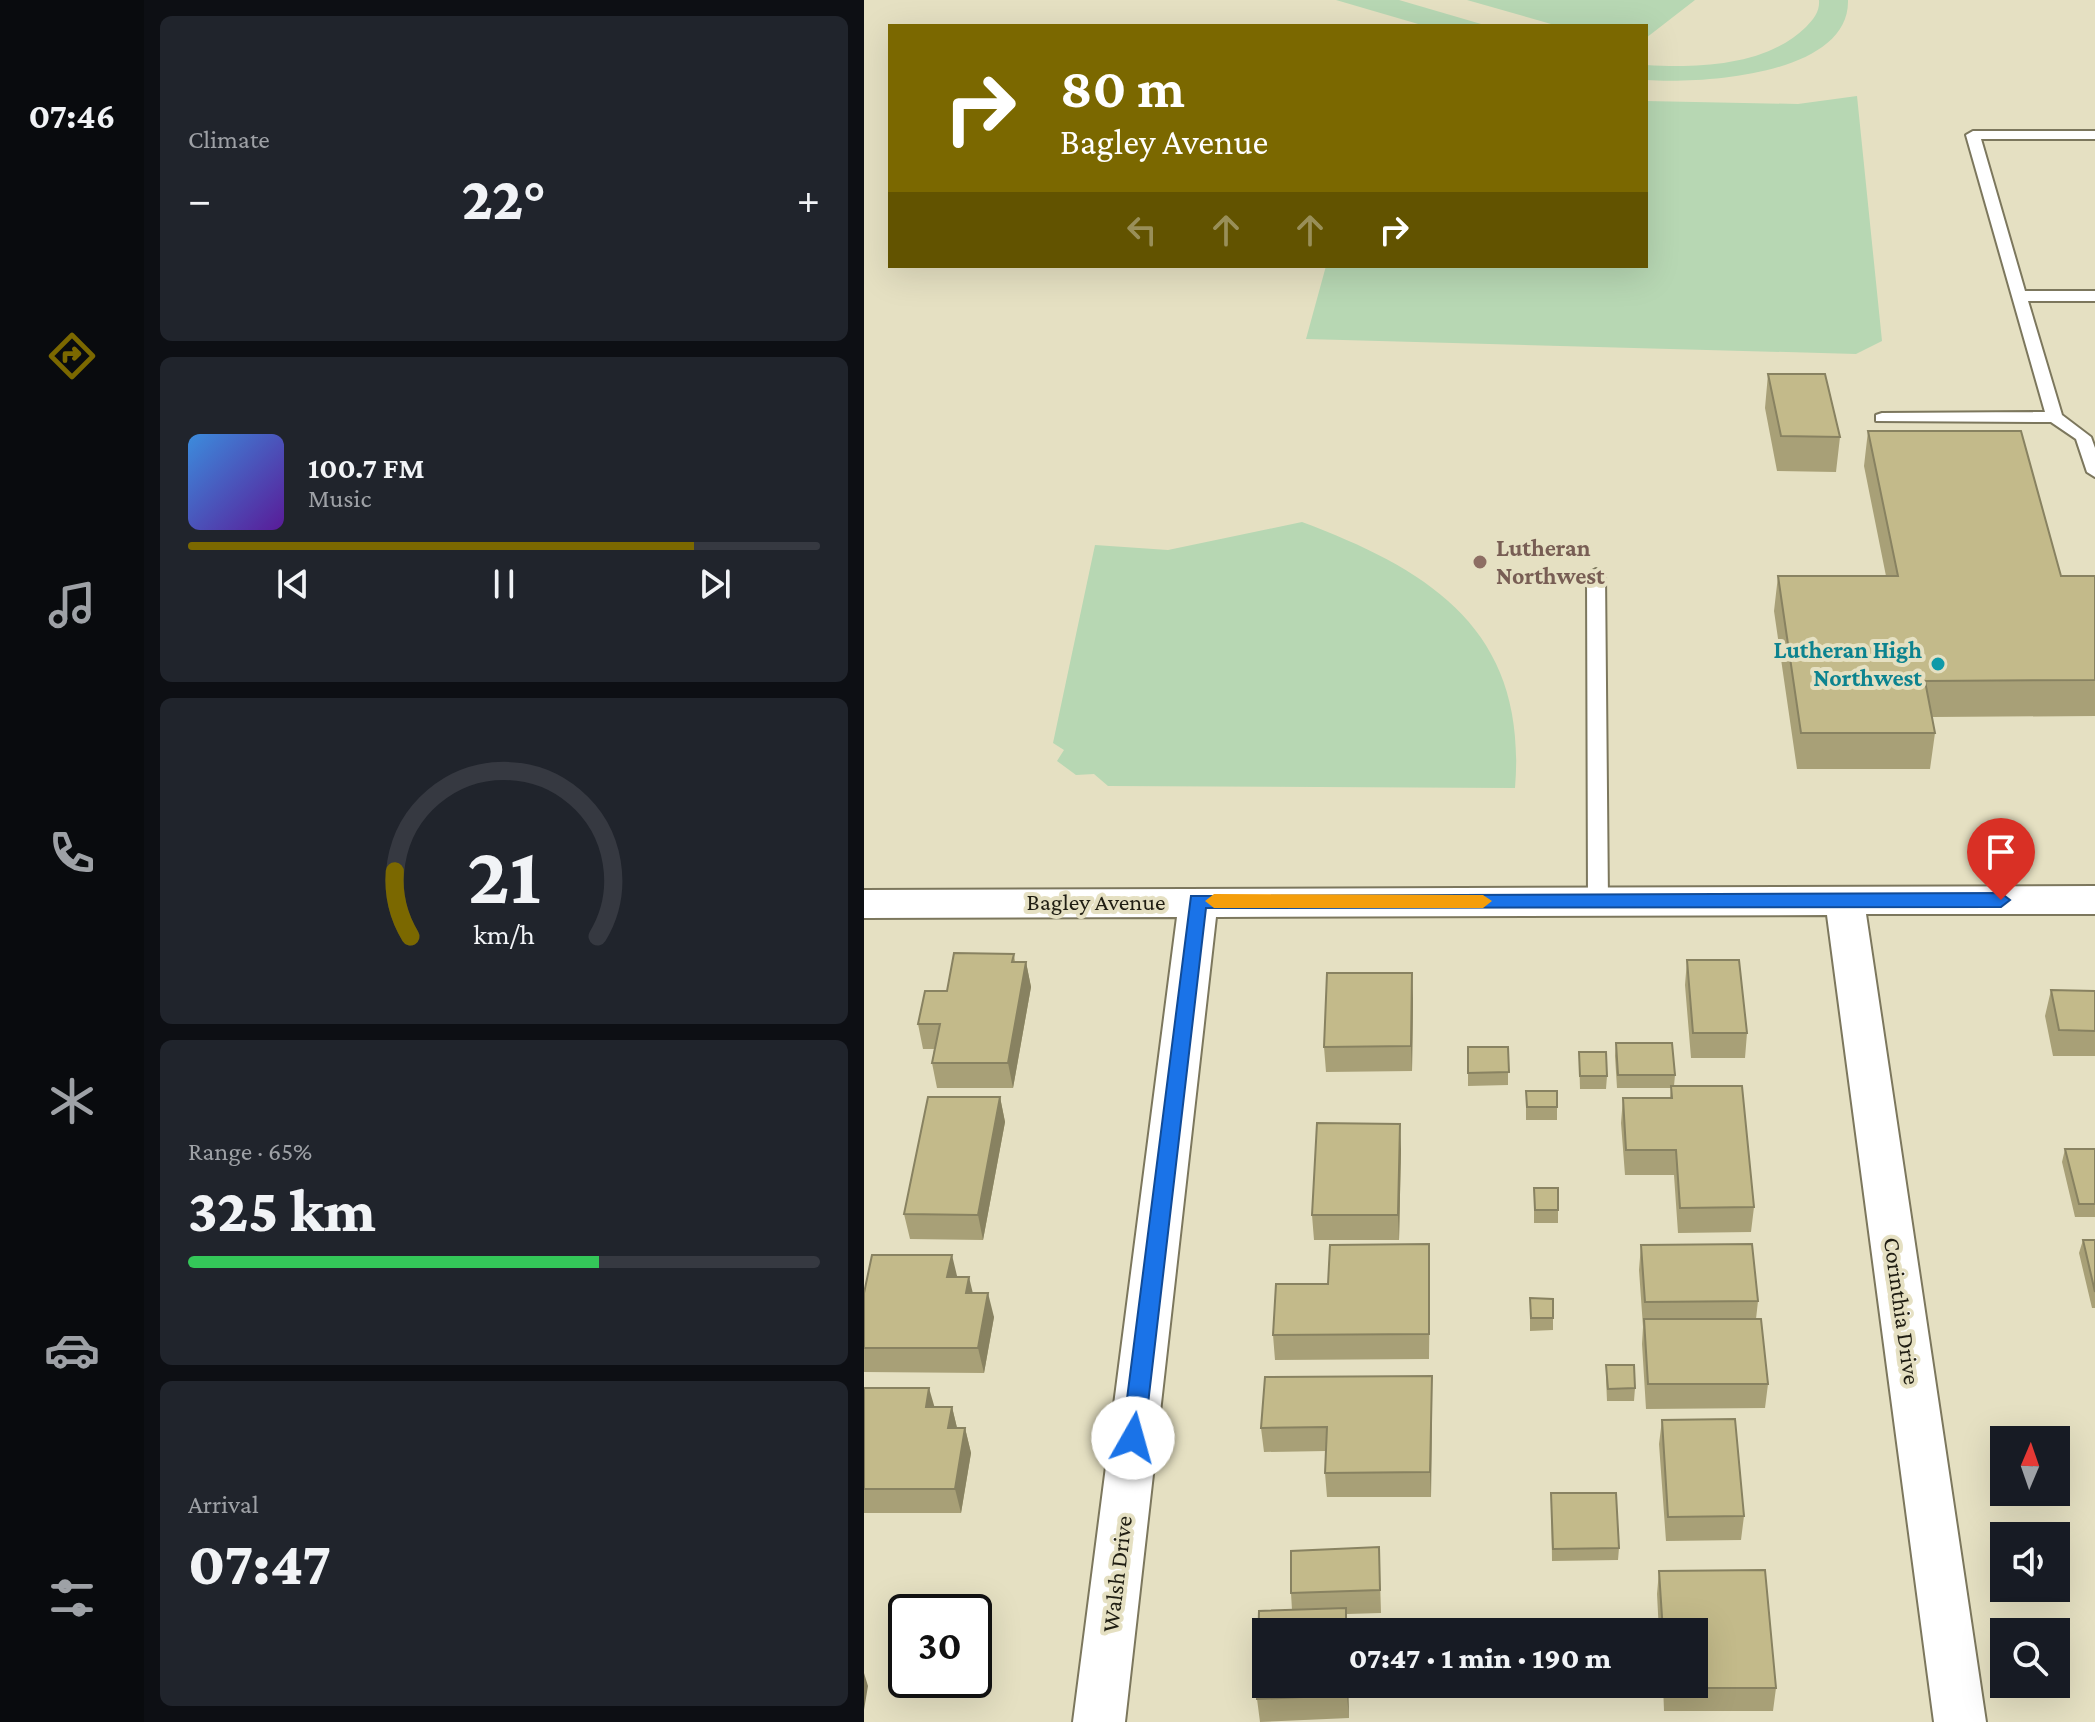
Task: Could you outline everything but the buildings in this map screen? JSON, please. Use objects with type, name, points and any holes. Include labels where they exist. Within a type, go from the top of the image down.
[{"type":"street","name":"Bagley Avenue","points":[[864,904],[2095,900]]},
{"type":"street","name":"Walsh Drive","points":[[1099,1722],[1198,901]]},
{"type":"street","name":"Corinthia Drive","points":[[1845,901],[1960,1722]]},
{"type":"lane","points":[[2055,417],[1973,135],[2095,135]]},
{"type":"lane","points":[[2019,296],[2095,296]]},
{"type":"lane","points":[[1882,418],[2055,417],[2083,437],[2095,472]]},
{"type":"lane","points":[[1596,574],[1598,902]]},
{"type":"green space","points":[[1336,0],[1399,0],[1481,24],[1418,24]]},
{"type":"green space","points":[[1467,0],[1695,0],[1648,36],[1648,24],[1551,24]]},
{"type":"green space","points":[[1819,0],[1848,0],[1842,25],[1825,45],[1799,60],[1734,76],[1648,80],[1648,65],[1709,65],[1772,50],[1809,24]]},
{"type":"green space","points":[[1857,96],[1882,341],[1856,354],[1306,339],[1325,268],[1648,268],[1648,101],[1798,104]]},
{"type":"green space","points":[[1302,522],[1392,562],[1430,587],[1462,615],[1488,648],[1506,688],[1515,734],[1515,788],[1108,786],[1094,774],[1076,775],[1057,761],[1064,750],[1053,743],[1095,545],[1168,550]]},
{"type":"slow traffic","points":[[1214,901],[1483,901]]},
{"type":"place","name":"Lutheran Northwest","points":[[1480,562]]},
{"type":"place","name":"Lutheran High Northwest","points":[[1938,664]]},
{"type":"route","points":[[1133,1438],[1198,901],[2001,900]]}]
